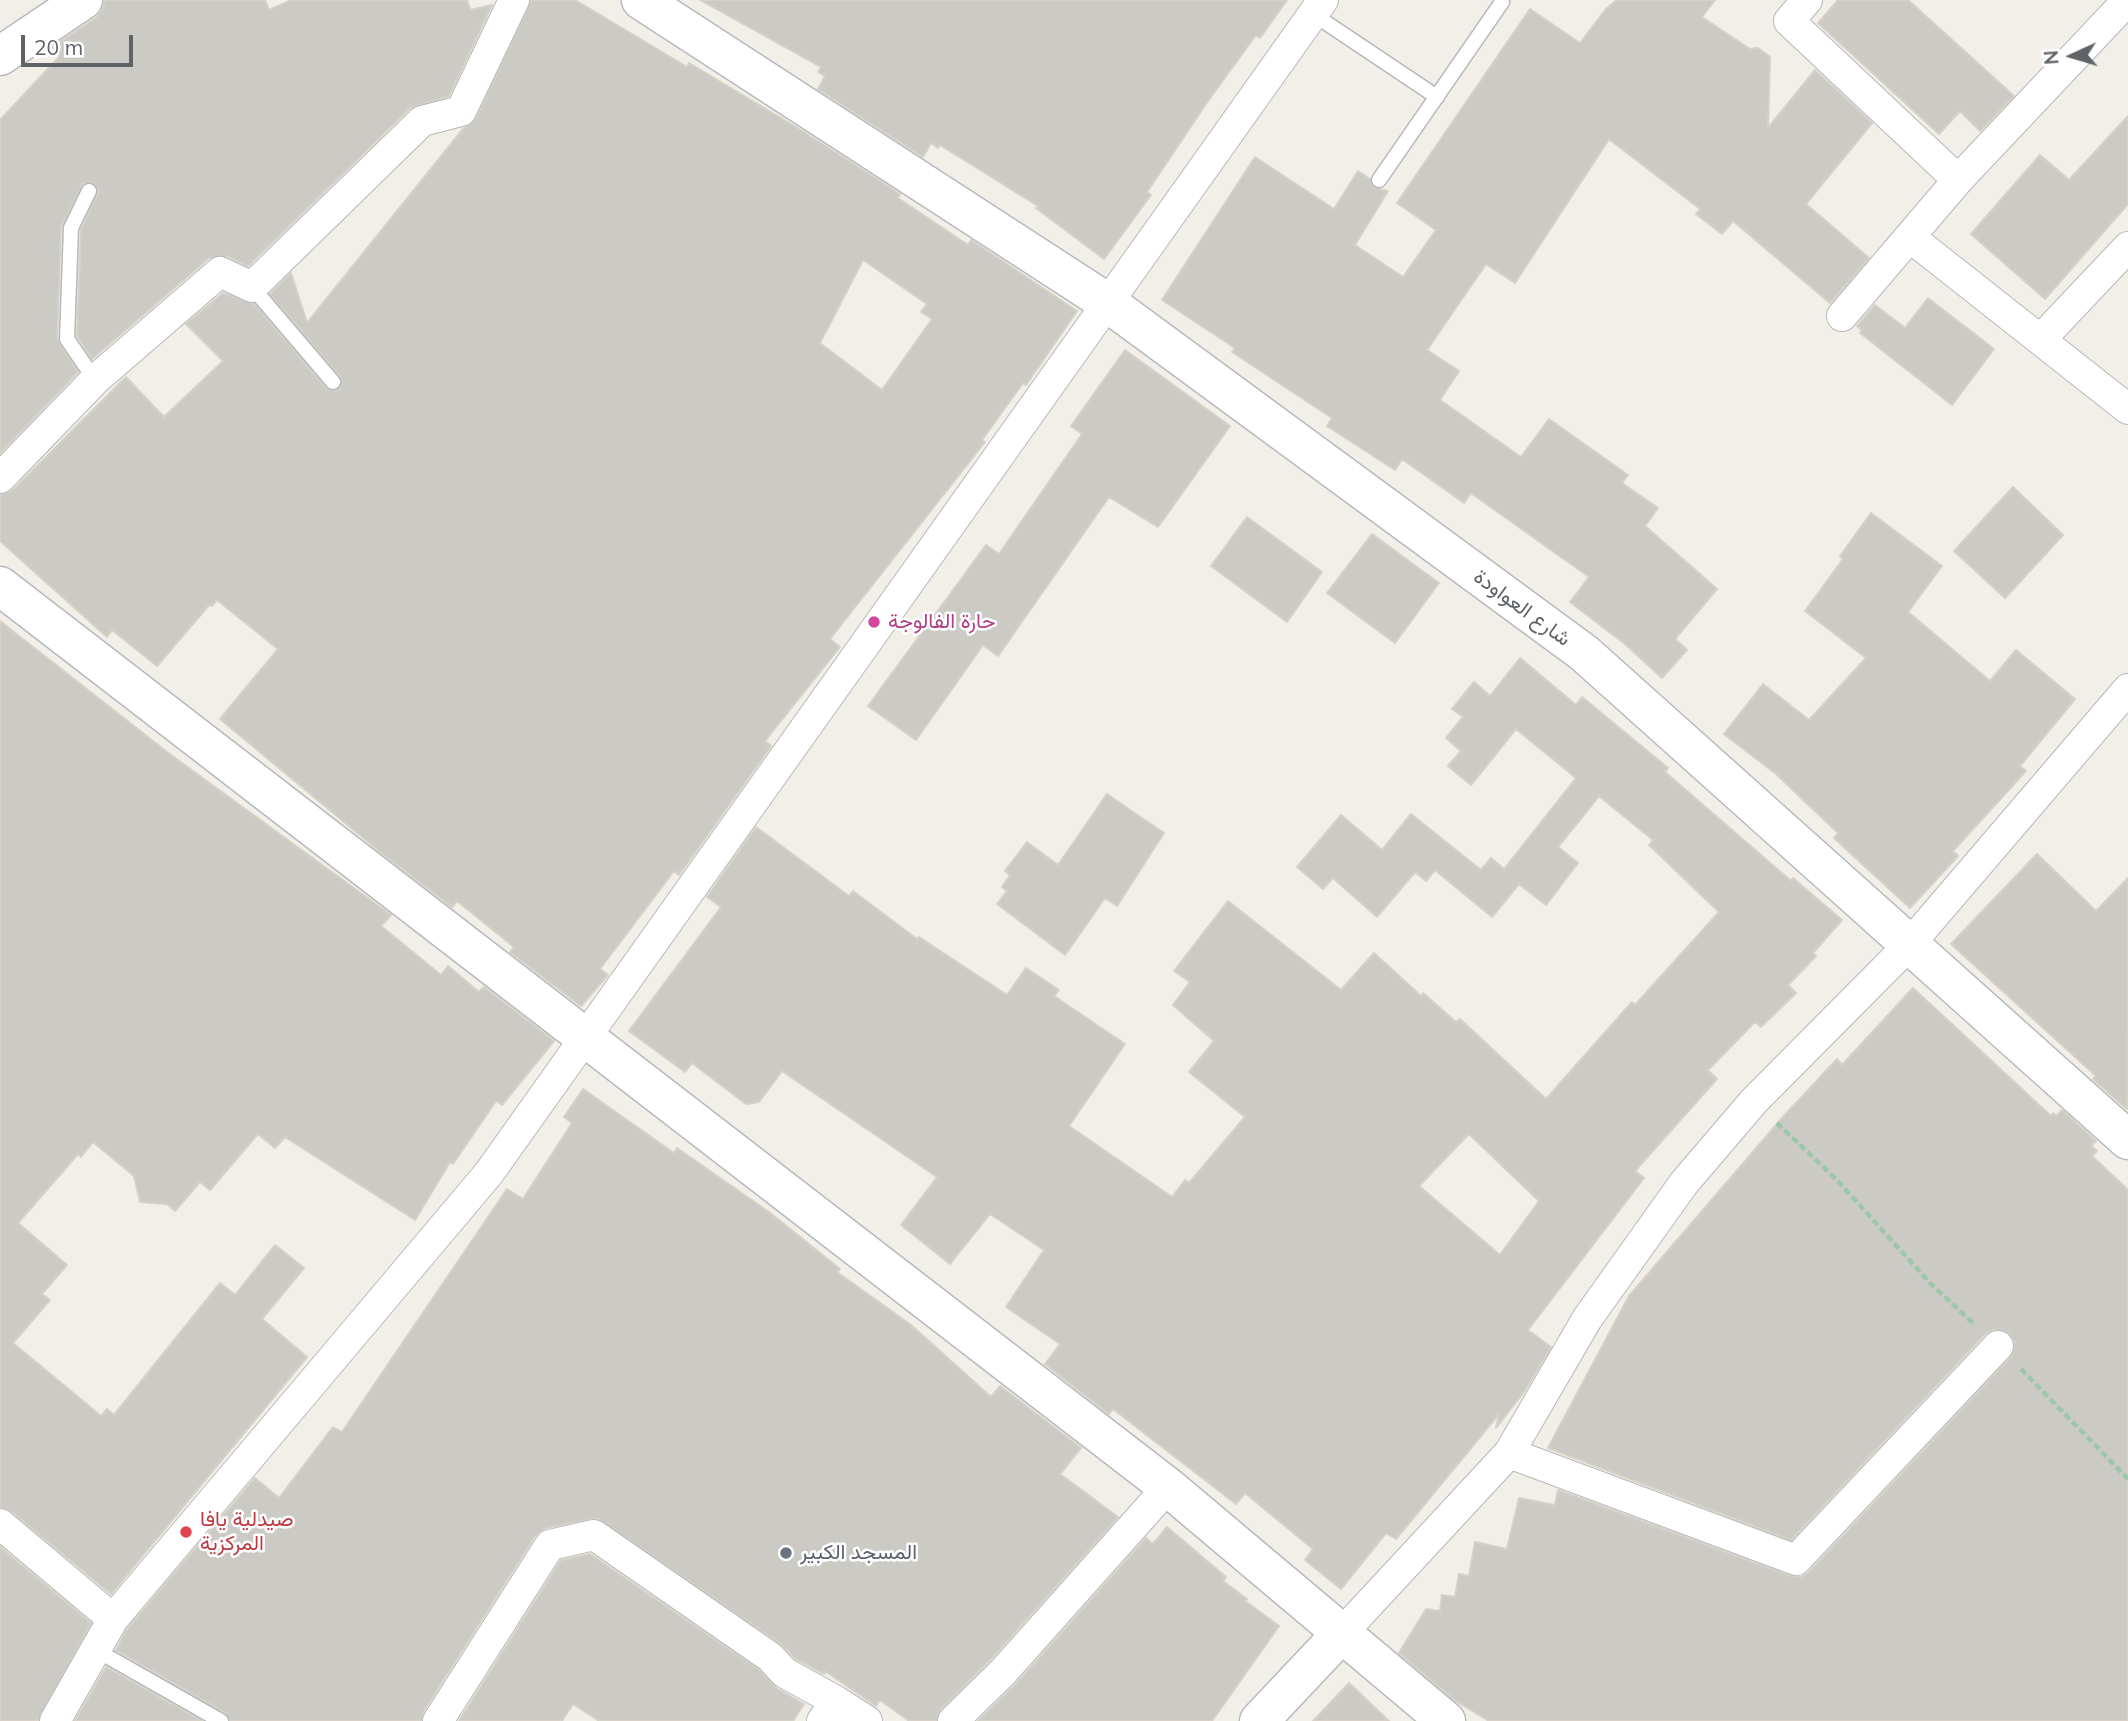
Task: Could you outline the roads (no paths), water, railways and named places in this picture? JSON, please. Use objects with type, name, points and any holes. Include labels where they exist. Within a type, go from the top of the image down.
[{"type":"street","points":[[0,56],[83,0]]},
{"type":"street","points":[[0,478],[95,380],[220,272],[252,287],[422,121],[461,111],[514,0]]},
{"type":"street","name":"شارع العواودة","points":[[640,0],[1108,303],[1584,653],[1908,946],[2128,1140]]},
{"type":"street","points":[[1807,0],[1789,21],[1958,180]]},
{"type":"street","points":[[1842,316],[1912,238],[1958,180],[2128,0]]},
{"type":"street","points":[[55,1721],[113,1619],[489,1173],[1318,7]]},
{"type":"street","points":[[1912,238],[2042,338],[2128,409]]},
{"type":"street","points":[[2042,338],[2128,247]]},
{"type":"street","points":[[0,586],[1168,1487],[1446,1721]]},
{"type":"street","points":[[1259,1721],[1509,1453],[1587,1319],[1684,1182],[1754,1101],[1908,946],[2128,689]]},
{"type":"street","points":[[1509,1453],[1796,1560],[1998,1346]]},
{"type":"street","points":[[953,1721],[1003,1672],[1168,1487]]},
{"type":"street","points":[[0,1524],[113,1619]]},
{"type":"street","points":[[438,1721],[550,1545],[594,1535],[770,1657],[829,1711],[867,1721]]},
{"type":"lane","points":[[1379,180],[1502,2]]},
{"type":"lane","points":[[1318,7],[1437,97]]},
{"type":"lane","points":[[89,191],[71,228],[67,340],[95,380]]},
{"type":"lane","points":[[252,287],[333,382]]},
{"type":"lane","points":[[96,1650],[221,1721]]},
{"type":"place","name":"حارة الفالوجة","points":[[874,622]]},
{"type":"place","name":"صيدلية يافا المركزية","points":[[186,1532]]},
{"type":"place","name":"المسجد الكبير","points":[[786,1553]]}]
